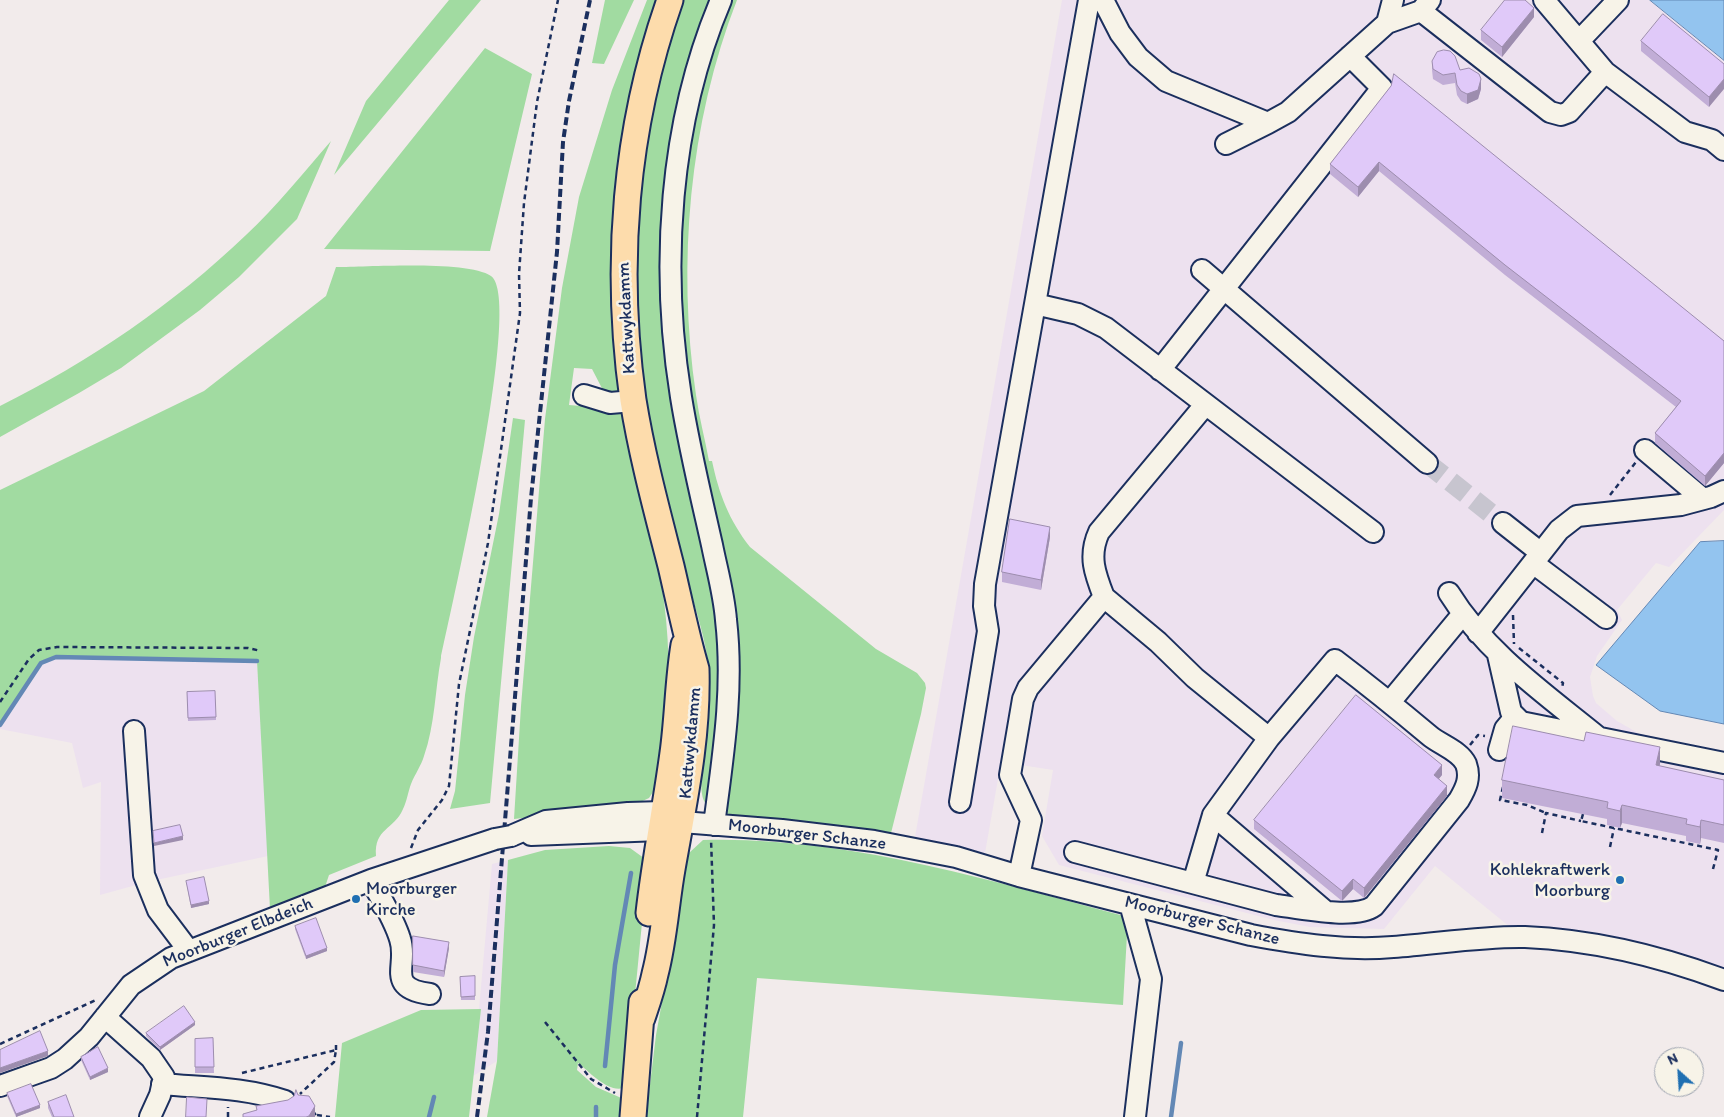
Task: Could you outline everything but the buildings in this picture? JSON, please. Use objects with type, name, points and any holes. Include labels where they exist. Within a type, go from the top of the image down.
[{"type":"main road","name":"Kattwykdamm","points":[[634,1107],[642,1018],[642,973],[655,858],[693,754],[697,702],[696,669],[653,499],[634,401],[624,283],[626,206],[630,169],[643,92],[670,0]]},
{"type":"street","points":[[714,825],[728,716],[729,669],[726,619],[681,397],[673,331],[671,268],[673,207],[680,151],[702,51],[721,0]]},
{"type":"street","points":[[960,802],[988,631],[984,606],[985,584],[1089,0]]},
{"type":"street","points":[[1103,0],[1120,33],[1138,57],[1166,81],[1268,123]]},
{"type":"street","points":[[1387,23],[1393,0]]},
{"type":"street","points":[[1544,0],[1606,72],[1685,132],[1712,140],[1724,150]]},
{"type":"street","points":[[1579,41],[1618,0]]},
{"type":"street","points":[[1226,144],[1288,112],[1387,23],[1426,6],[1550,112],[1561,115],[1569,112],[1606,72]]},
{"type":"street","points":[[1160,370],[1225,289],[1243,262],[1382,88],[1350,56]]},
{"type":"street","points":[[1202,270],[1427,463]]},
{"type":"street","points":[[1035,304],[1078,314],[1106,328],[1373,532]]},
{"type":"street","points":[[584,395],[610,403],[634,401]]},
{"type":"street","points":[[1205,405],[1098,532],[1093,544],[1094,573],[1104,597],[1158,642],[1195,678],[1269,738]]},
{"type":"street","points":[[1645,450],[1703,499]]},
{"type":"street","points":[[1478,633],[1567,522],[1577,516],[1680,505],[1724,491]]},
{"type":"street","points":[[1503,523],[1537,558],[1606,618]]},
{"type":"street","points":[[1449,593],[1462,615],[1498,655],[1598,737]]},
{"type":"street","points":[[1019,876],[1031,820],[1010,775],[1023,699],[1028,688],[1104,597]]},
{"type":"street","points":[[1390,702],[1462,615]]},
{"type":"street","points":[[1498,655],[1512,712],[1516,717],[1528,724],[1724,763]]},
{"type":"street","points":[[1075,852],[1276,905],[1324,910],[1365,911],[1374,906],[1459,800],[1467,786],[1468,770],[1461,757],[1432,738],[1390,702],[1335,660],[1269,738],[1224,797],[1213,815],[1193,883]]},
{"type":"street","points":[[1500,745],[1507,725],[1516,717]]},
{"type":"street","points":[[134,731],[144,876],[158,910],[189,951]]},
{"type":"street","points":[[1213,815],[1324,910]]},
{"type":"street","name":"Moorburger Schanze","points":[[669,822],[782,830],[874,841],[956,857],[1019,876],[1251,935],[1322,948],[1393,948],[1477,939],[1524,937],[1573,941],[1624,950],[1684,965],[1724,980]]},
{"type":"street","name":"Moorburger Elbdeich","points":[[0,1086],[51,1068],[66,1059],[89,1038],[131,985],[171,958],[371,880],[503,837],[669,822]]},
{"type":"street","points":[[371,880],[401,940],[400,966],[403,981],[413,990],[430,994]]},
{"type":"street","points":[[1130,904],[1151,978],[1135,1117]]},
{"type":"street","points":[[105,1017],[151,1058],[164,1077],[150,1117]]},
{"type":"street","points":[[162,1084],[229,1088],[291,1100]]},
{"type":"path","points":[[406,852],[413,846],[418,830],[442,800],[449,786],[459,684],[488,543],[520,313],[524,203],[537,102],[558,0]]},
{"type":"path","points":[[1595,514],[1645,450]]},
{"type":"path","points":[[1513,613],[1513,643],[1563,683],[1558,704]]},
{"type":"path","points":[[0,702],[29,659],[39,650],[66,647],[248,648],[261,651]]},
{"type":"path","points":[[1461,757],[1478,735],[1500,745]]},
{"type":"path","points":[[1504,780],[1500,800],[1527,805],[1546,813],[1718,850],[1713,868]]},
{"type":"path","points":[[1542,832],[1546,813]]},
{"type":"path","points":[[1581,821],[1583,814]]},
{"type":"path","points":[[697,1117],[714,925],[710,841],[714,825]]},
{"type":"path","points":[[1634,832],[1636,826]]},
{"type":"path","points":[[1610,847],[1614,828]]},
{"type":"path","points":[[1649,836],[1651,829]]},
{"type":"path","points":[[1681,842],[1683,835]]},
{"type":"path","points":[[0,1044],[89,1003]]},
{"type":"path","points":[[545,1022],[572,1058],[591,1079],[634,1107]]},
{"type":"path","points":[[291,1100],[334,1062],[336,1045]]},
{"type":"path","points":[[229,1088],[230,1076],[336,1050]]},
{"type":"path","points":[[312,1110],[316,1116],[330,1117]]},
{"type":"shaded area","name":"Kohlekraftwerk Moorburg","points":[[1062,0],[1649,0],[1724,60],[1724,510],[1669,567],[1656,563],[1617,610],[1622,620],[1597,656],[1590,677],[1596,703],[1617,721],[1652,741],[1724,755],[1724,968],[1629,940],[1560,930],[1510,927],[1435,866],[1384,929],[1310,927],[1274,920],[1059,865],[1042,836],[1053,770],[1001,762],[985,853],[915,837]]},
{"type":"shaded area","points":[[56,657],[257,661],[268,856],[147,882],[100,895],[101,782],[83,788],[72,743],[0,729],[0,725],[41,663]]},
{"type":"shaded area","points":[[508,860],[497,1061],[473,1076],[492,864]]},
{"type":"green space","points":[[449,0],[481,0],[334,175],[366,101]]},
{"type":"green space","points":[[605,0],[634,0],[604,64],[592,63]]},
{"type":"green space","points":[[647,0],[661,0],[620,389],[615,395],[606,396],[592,369],[574,368],[569,405],[616,409],[625,415],[649,517],[662,587],[668,657],[667,704],[657,786],[649,798],[632,806],[514,819],[521,706],[545,419],[562,288],[579,197],[612,90]]},
{"type":"green space","points":[[683,0],[737,0],[721,47],[708,95],[698,144],[691,194],[688,245],[690,345],[697,403],[709,461],[712,461],[718,485],[731,517],[750,547],[876,649],[917,673],[925,683],[926,688],[921,714],[890,837],[724,816],[726,671],[710,808],[702,796],[701,780],[709,703],[708,659],[664,487],[650,414],[642,355],[637,295],[637,235],[641,175],[650,116],[664,57]]},
{"type":"green space","points":[[485,48],[532,74],[490,251],[324,249]]},
{"type":"green space","points":[[331,141],[297,219],[239,277],[200,310],[121,368],[0,437],[0,406],[98,351],[190,285],[257,224]]},
{"type":"green space","points":[[441,266],[479,271],[491,276],[499,297],[499,338],[482,457],[441,658],[433,720],[423,760],[411,784],[399,816],[381,834],[378,840],[376,856],[329,875],[324,890],[270,909],[257,661],[56,657],[41,663],[0,725],[0,490],[204,391],[326,296],[336,267]]},
{"type":"green space","points":[[513,418],[525,420],[490,803],[450,809],[455,791],[465,695],[474,637],[499,514]]},
{"type":"green space","points":[[703,840],[811,845],[865,853],[971,876],[1128,917],[1123,1005],[757,978],[743,1117],[646,1117],[656,1035],[689,853]]},
{"type":"green space","points":[[609,846],[630,848],[648,861],[626,1087],[620,1089],[607,1086],[578,1063],[577,1070],[596,1087],[626,1100],[625,1117],[487,1117],[497,1061],[508,860],[545,850]]},
{"type":"green space","points":[[481,1009],[469,1117],[335,1117],[342,1043],[421,1010]]},
{"type":"water","points":[[1650,0],[1724,0],[1724,60]]},
{"type":"water","points":[[1724,541],[1724,724],[1660,711],[1596,665],[1700,542]]},
{"type":"waterway","points":[[0,725],[41,663],[56,657],[257,661]]},
{"type":"waterway","points":[[605,1066],[615,965],[631,873]]},
{"type":"waterway","points":[[1171,1117],[1181,1043]]},
{"type":"waterway","points":[[429,1117],[434,1097]]},
{"type":"waterway","points":[[596,1107],[596,1117]]},
{"type":"tunnel","points":[[1427,463],[1503,523]]},
{"type":"railway","points":[[477,1117],[488,1032],[531,498],[557,252],[563,142],[569,101],[590,0]]},
{"type":"place","name":"Kohlekraftwerk Moorburg","points":[[1620,880]]},
{"type":"place","name":"Moorburger Kirche","points":[[356,899]]}]
